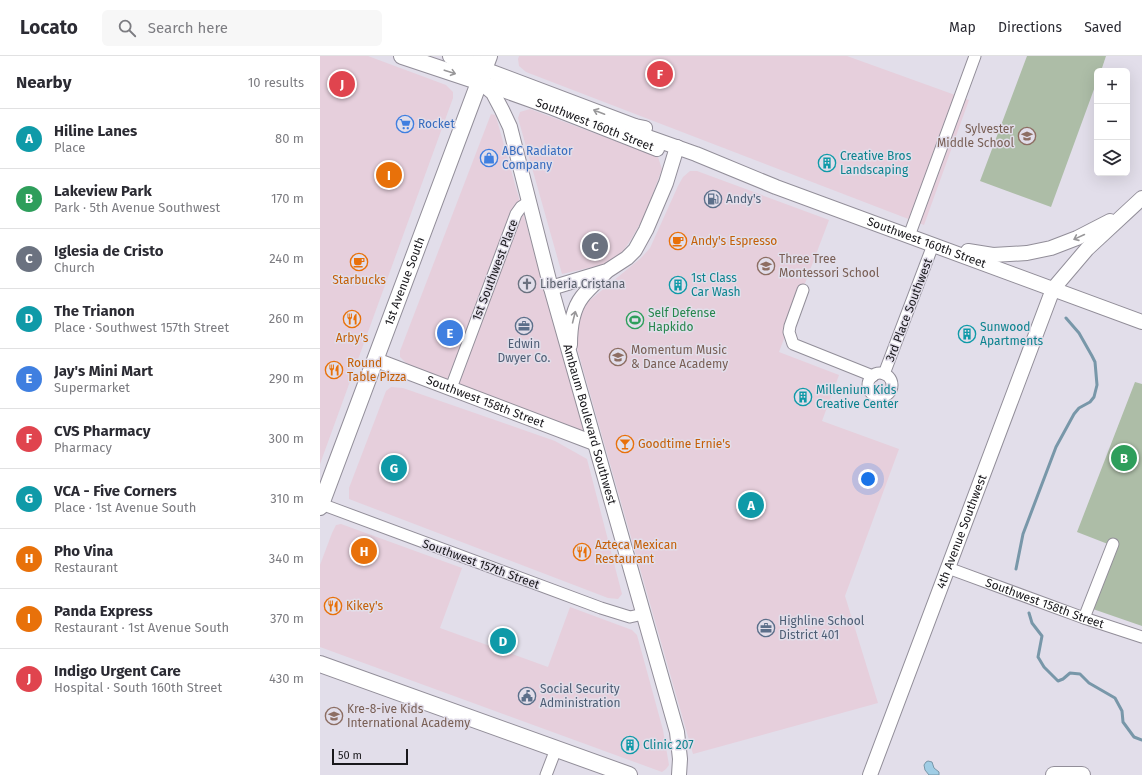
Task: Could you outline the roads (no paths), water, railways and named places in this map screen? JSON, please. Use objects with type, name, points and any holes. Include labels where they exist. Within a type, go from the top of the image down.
[{"type":"main road","points":[[402,56],[484,69]]},
{"type":"main road","points":[[451,56],[484,69]]},
{"type":"main road","name":"1st Avenue South","points":[[321,506],[484,69]]},
{"type":"main road","points":[[320,664],[629,775]]},
{"type":"main road","points":[[1054,775],[1082,775]]},
{"type":"street","name":"Ambaum Boulevard Southwest","points":[[471,56],[484,69],[493,93],[510,127],[551,288],[677,732],[680,759],[679,775]]},
{"type":"street","points":[[909,236],[975,56]]},
{"type":"street","name":"Southwest 160th Street","points":[[484,69],[526,98],[676,152],[711,161],[776,187],[1142,322]]},
{"type":"street","name":"Southwest 160th Street","points":[[484,69],[636,126],[653,130],[697,147],[711,161]]},
{"type":"street","points":[[510,127],[513,108],[517,103],[526,98]]},
{"type":"street","name":"Southwest 160th Street","points":[[636,126],[648,137],[676,152]]},
{"type":"street","points":[[570,355],[570,333],[575,310],[582,296],[608,271],[627,258],[641,241],[666,183],[676,152]]},
{"type":"street","points":[[936,246],[994,255],[1027,253],[1051,248],[1077,238],[1126,212],[1142,198]]},
{"type":"street","name":"1st Southwest Place","points":[[451,388],[516,214],[521,207],[529,202]]},
{"type":"street","name":"4th Avenue Southwest","points":[[870,775],[1053,289],[1074,264],[1126,212]]},
{"type":"street","name":"3rd Place Southwest","points":[[884,374],[936,246]]},
{"type":"street","points":[[551,288],[608,271]]},
{"type":"street","points":[[803,290],[790,326],[789,332],[793,344],[873,376]]},
{"type":"street","name":"Southwest 158th Street","points":[[376,360],[594,443]]},
{"type":"street","name":"3rd Place Southwest","points":[[884,374],[891,380],[892,388],[888,395],[880,398],[876,397],[870,391],[868,383],[873,376],[884,374]]},
{"type":"street","name":"Southwest 157th Street","points":[[321,506],[618,614],[630,617],[643,614]]},
{"type":"street","points":[[1084,618],[1113,544]]},
{"type":"street","name":"Southwest 158th Street","points":[[948,568],[1084,618],[1142,637]]},
{"type":"street","points":[[546,775],[556,749]]},
{"type":"water","points":[[928,761],[932,762],[934,768],[939,772],[939,775],[929,775],[925,770],[924,765]]},
{"type":"waterway","points":[[1016,569],[1023,534],[1056,447],[1074,414],[1079,408],[1090,402],[1094,397],[1097,385],[1095,362],[1079,333],[1066,318]]},
{"type":"waterway","points":[[1029,613],[1032,623],[1042,636],[1038,657],[1044,667],[1058,681],[1070,673],[1080,674],[1089,683],[1115,698],[1122,711],[1123,722],[1134,737],[1142,740]]},
{"type":"place","name":"CVS Pharmacy","points":[[660,74]]},
{"type":"place","name":"Indigo Urgent Care","points":[[342,84]]},
{"type":"place","name":"Rocket","points":[[405,124]]},
{"type":"place","name":"Sylvester Middle School","points":[[1027,136]]},
{"type":"place","name":"ABC Radiator Company","points":[[489,158]]},
{"type":"place","name":"Creative Bros Landscaping","points":[[827,163]]},
{"type":"place","name":"Panda Express","points":[[389,175]]},
{"type":"place","name":"Andy's","points":[[713,199]]},
{"type":"place","name":"Andy's Espresso","points":[[678,241]]},
{"type":"place","name":"Iglesia de Cristo","points":[[595,246]]},
{"type":"place","name":"Starbucks","points":[[359,262]]},
{"type":"place","name":"Three Tree Montessori School","points":[[766,266]]},
{"type":"place","name":"Liberia Cristana","points":[[527,284]]},
{"type":"place","name":"1st Class Car Wash","points":[[678,285]]},
{"type":"place","name":"Arby's","points":[[352,319]]},
{"type":"place","name":"Self Defense Hapkido","points":[[635,320]]},
{"type":"place","name":"Edwin Dwyer Co.","points":[[524,326]]},
{"type":"place","name":"Jay's Mini Mart","points":[[450,333]]},
{"type":"place","name":"Sunwood Apartments","points":[[967,334]]},
{"type":"place","name":"Momentum Music & Dance Academy","points":[[618,357]]},
{"type":"place","name":"Round Table Pizza","points":[[334,370]]},
{"type":"place","name":"Millenium Kids Creative Center","points":[[803,397]]},
{"type":"place","name":"Goodtime Ernie's","points":[[625,444]]},
{"type":"place","name":"Lakeview Park","points":[[1124,458]]},
{"type":"place","name":"VCA - Five Corners","points":[[394,468]]},
{"type":"place","name":"Hiline Lanes","points":[[751,505]]},
{"type":"place","name":"Pho Vina","points":[[364,551]]},
{"type":"place","name":"Azteca Mexican Restaurant","points":[[582,552]]},
{"type":"place","name":"Kikey's","points":[[333,606]]},
{"type":"place","name":"Highline School District 401","points":[[766,628]]},
{"type":"place","name":"The Trianon","points":[[503,641]]},
{"type":"place","name":"Social Security Administration","points":[[527,696]]},
{"type":"place","name":"Kre-8-ive Kids International Academy","points":[[334,716]]},
{"type":"place","name":"Clinic 207","points":[[630,745]]}]
